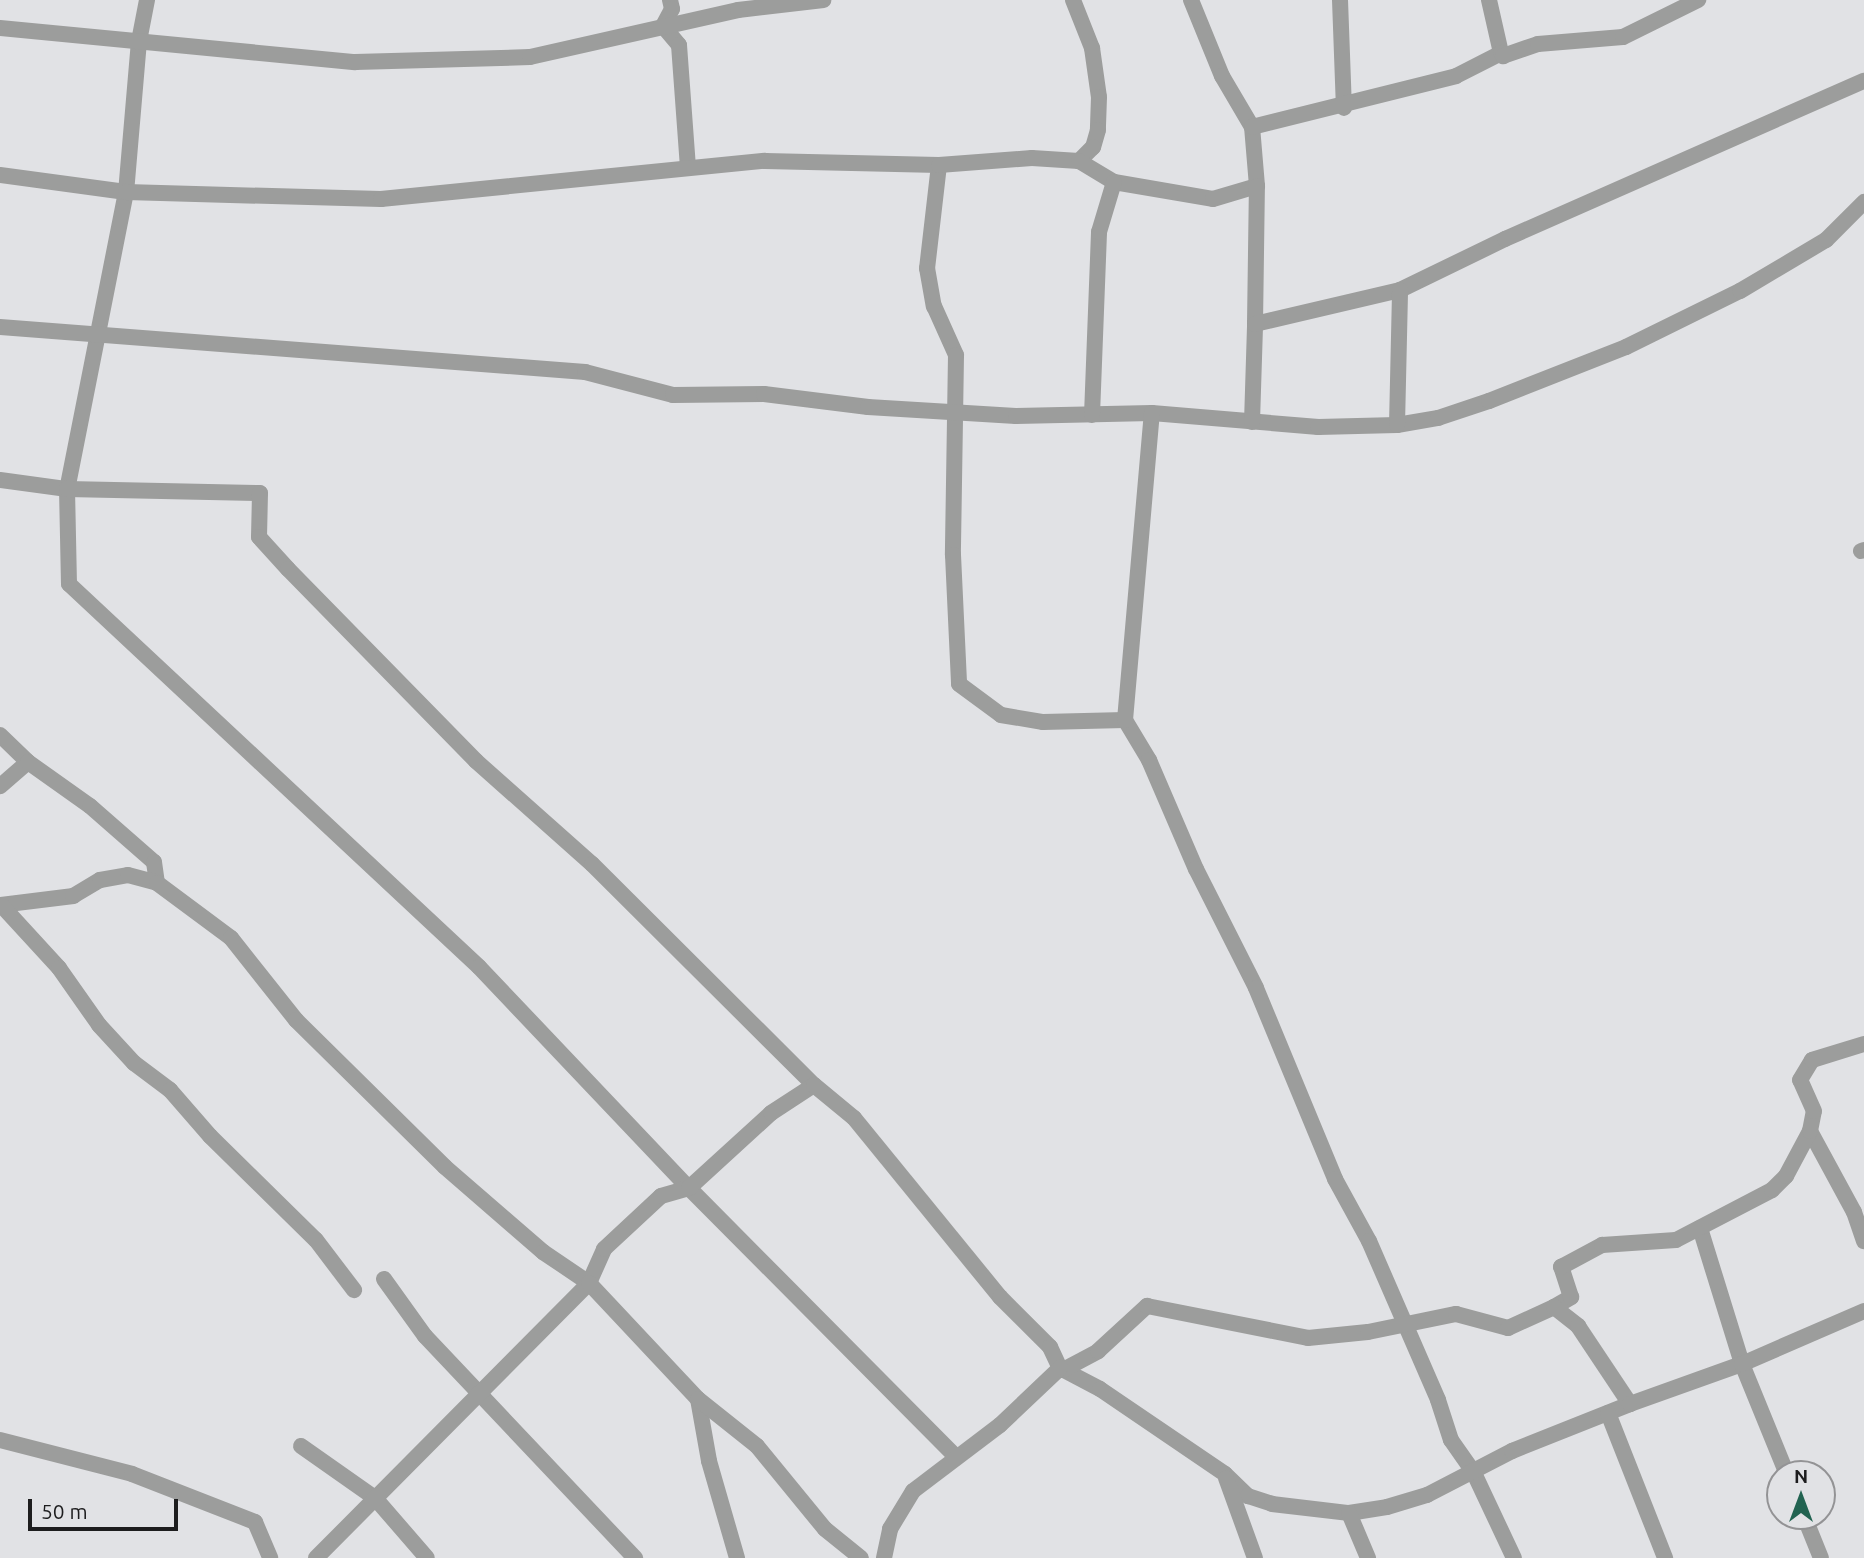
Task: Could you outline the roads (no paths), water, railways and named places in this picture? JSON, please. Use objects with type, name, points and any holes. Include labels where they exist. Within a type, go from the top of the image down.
[{"type":"street","points":[[147,0],[139,41],[126,192],[101,338],[68,489],[69,584],[479,967],[688,1188],[956,1457]]},
{"type":"street","points":[[663,26],[672,9],[670,0]]},
{"type":"street","points":[[0,28],[355,62],[530,57],[738,10],[823,0]]},
{"type":"street","points":[[1073,0],[1092,48],[1099,97],[1098,130],[1093,147],[1079,161]]},
{"type":"street","points":[[1191,0],[1222,76],[1252,127],[1257,186],[1252,422]]},
{"type":"street","points":[[1339,0],[1344,108]]},
{"type":"street","points":[[1489,0],[1503,56],[1538,44],[1623,37],[1698,0]]},
{"type":"street","points":[[663,26],[679,45],[685,97],[682,128],[688,168]]},
{"type":"street","points":[[1252,127],[1297,113],[1344,108],[1456,76],[1502,53]]},
{"type":"street","points":[[1255,324],[1400,290],[1505,239],[1864,80]]},
{"type":"street","points":[[0,174],[126,192],[381,199],[504,190],[765,161],[939,165],[987,159],[1079,161],[1114,182],[1213,199],[1257,186]]},
{"type":"street","points":[[939,165],[927,268],[934,306],[956,355],[953,555],[959,684],[1001,715],[1043,722],[1125,720]]},
{"type":"street","points":[[1092,415],[1099,232],[1114,182]]},
{"type":"street","points":[[0,327],[101,338],[585,372],[673,396],[764,394],[956,413],[1153,413],[1318,427],[1397,425],[1438,418],[1489,401],[1626,347],[1740,291],[1826,240],[1864,202]]},
{"type":"street","points":[[1397,425],[1400,290]]},
{"type":"street","points":[[1153,413],[1125,720],[1149,760],[1196,869],[1256,988],[1335,1179],[1369,1241],[1451,1440],[1473,1471],[1514,1558]]},
{"type":"street","points":[[0,480],[68,489],[260,494],[259,537],[288,569],[476,761],[592,864],[814,1085],[854,1118],[1000,1297],[1050,1347],[1061,1369],[1100,1390],[1225,1474],[1248,1496],[1272,1504],[1349,1513],[1427,1495],[1546,1436],[1742,1364],[1864,1311]]},
{"type":"street","points":[[0,735],[28,762],[90,806],[154,862],[157,883]]},
{"type":"street","points":[[0,786],[28,762]]},
{"type":"street","points":[[1,906],[73,896],[100,880],[128,875],[157,883],[231,938],[296,1020],[445,1167],[543,1252],[589,1283],[698,1399],[757,1446],[825,1529],[861,1558]]},
{"type":"street","points":[[1,906],[59,968],[99,1025],[134,1063],[170,1090],[209,1136],[316,1240],[354,1290]]},
{"type":"street","points":[[884,1558],[890,1529],[913,1491],[1000,1425],[1061,1369],[1098,1351],[1147,1306],[1308,1338],[1405,1325],[1456,1314],[1508,1328],[1571,1297],[1561,1266],[1602,1245],[1676,1240],[1700,1228],[1725,1210],[1772,1190],[1786,1176],[1810,1131],[1814,1111],[1800,1080],[1812,1060],[1864,1044]]},
{"type":"street","points":[[316,1558],[589,1283],[604,1249],[662,1196],[688,1188],[771,1113],[814,1085]]},
{"type":"street","points":[[1810,1131],[1854,1212],[1864,1241]]},
{"type":"street","points":[[1700,1228],[1742,1364],[1781,1460]]},
{"type":"street","points":[[384,1279],[425,1336],[635,1558]]},
{"type":"street","points":[[1554,1307],[1578,1326],[1630,1404]]},
{"type":"street","points":[[698,1399],[709,1461],[737,1558]]},
{"type":"street","points":[[1608,1413],[1665,1558]]},
{"type":"street","points":[[0,1440],[132,1474],[255,1522],[270,1558]]},
{"type":"street","points":[[301,1446],[375,1498],[427,1558]]},
{"type":"street","points":[[1225,1474],[1255,1558]]},
{"type":"street","points":[[1349,1513],[1368,1558]]},
{"type":"street","points":[[1810,1530],[1821,1558]]}]
